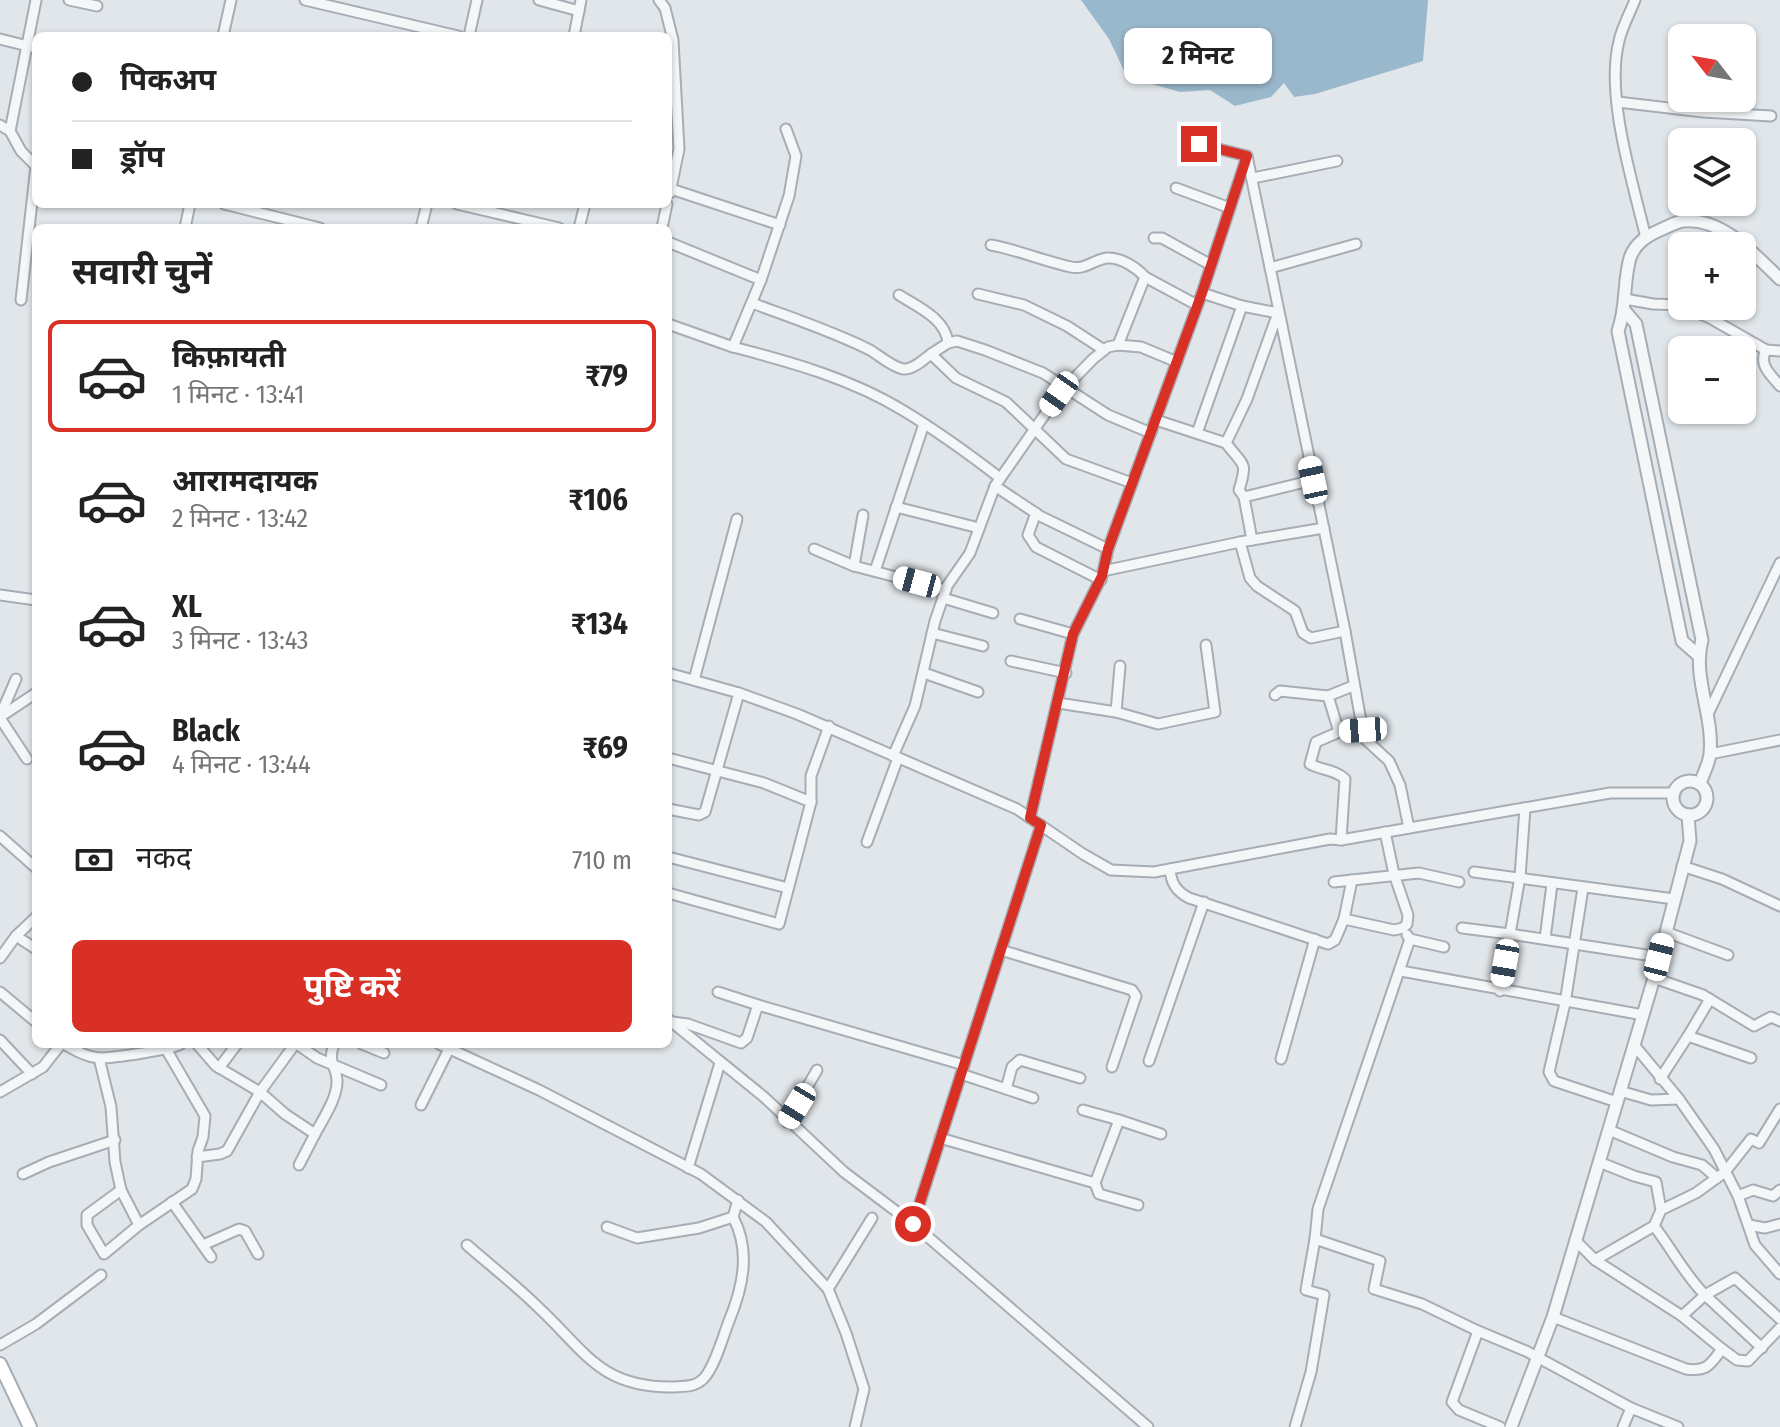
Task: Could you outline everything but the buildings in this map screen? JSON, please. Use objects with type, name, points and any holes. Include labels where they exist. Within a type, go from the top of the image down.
[{"type":"main road","points":[[0,1364],[30,1427]]},
{"type":"street","points":[[33,32],[36,0]]},
{"type":"street","points":[[69,0],[97,6]]},
{"type":"street","points":[[224,32],[231,0]]},
{"type":"street","points":[[305,0],[441,32]]},
{"type":"street","points":[[470,32],[477,0]]},
{"type":"street","points":[[539,0],[579,11]]},
{"type":"street","points":[[575,32],[581,0]]},
{"type":"street","points":[[659,0],[665,8],[671,32]]},
{"type":"street","points":[[1635,0],[1619,42],[1616,76],[1620,124],[1646,238]]},
{"type":"street","points":[[672,36],[679,149],[673,156]]},
{"type":"street","points":[[0,39],[31,46],[10,131]]},
{"type":"street","points":[[1618,102],[1771,116]]},
{"type":"street","points":[[0,125],[10,131],[21,151],[32,162]]},
{"type":"street","points":[[733,347],[761,280],[789,196],[796,156],[786,129]]},
{"type":"street","points":[[1199,144],[1247,156]]},
{"type":"street","points":[[1247,156],[1345,631],[1364,738],[1389,761],[1400,785],[1409,828]]},
{"type":"street","points":[[1030,818],[1073,634],[1102,576],[1108,549],[1202,293],[1247,156]]},
{"type":"street","points":[[1253,178],[1337,161]]},
{"type":"street","points":[[1176,188],[1230,208]]},
{"type":"street","points":[[672,197],[780,225]]},
{"type":"street","points":[[21,300],[32,202]]},
{"type":"street","points":[[240,208],[304,224]]},
{"type":"street","points":[[474,208],[542,224]]},
{"type":"street","points":[[1698,655],[1682,641],[1618,331],[1625,305],[1631,256],[1639,242],[1646,238],[1680,221],[1697,221],[1713,226],[1736,240],[1780,279]]},
{"type":"street","points":[[1154,238],[1162,238],[1211,265]]},
{"type":"street","points":[[672,244],[761,280]]},
{"type":"street","points":[[1270,268],[1356,244]]},
{"type":"street","points":[[991,245],[1072,267],[1082,268],[1107,258],[1116,260],[1136,268],[1145,277],[1197,305]]},
{"type":"street","points":[[1118,345],[1145,277]]},
{"type":"street","points":[[1202,293],[1278,313]]},
{"type":"street","points":[[978,294],[1024,305],[1067,326],[1104,350]]},
{"type":"street","points":[[899,295],[937,320],[947,333],[948,343]]},
{"type":"street","points":[[752,303],[822,329],[900,368],[914,366],[948,343],[957,341],[985,350],[1043,373],[1108,415],[1151,433]]},
{"type":"street","points":[[1625,305],[1679,305],[1710,318],[1766,350],[1780,351]]},
{"type":"street","points":[[1625,305],[1636,324],[1702,640],[1698,655],[1708,714],[1710,754],[1700,784]]},
{"type":"street","points":[[1197,433],[1242,306]]},
{"type":"street","points":[[1226,443],[1247,399],[1278,313]]},
{"type":"street","points":[[672,325],[825,374],[869,392],[924,424],[1036,513],[1108,549]]},
{"type":"street","points":[[867,842],[915,706],[944,594],[958,567],[970,553],[997,482],[1067,386],[1104,350],[1118,345],[1141,347],[1177,362]]},
{"type":"street","points":[[1766,350],[1763,356],[1765,368],[1780,386]]},
{"type":"street","points":[[931,354],[956,378],[1006,402],[1066,459],[1132,483]]},
{"type":"street","points":[[1156,420],[1226,443],[1245,468],[1246,475],[1239,490],[1244,497],[1252,540]]},
{"type":"street","points":[[875,571],[924,424]]},
{"type":"street","points":[[1244,497],[1313,480]]},
{"type":"street","points":[[896,507],[979,528]]},
{"type":"street","points":[[1036,513],[1028,535],[1036,547],[1102,576],[1240,542],[1324,528]]},
{"type":"street","points":[[854,566],[863,515]]},
{"type":"street","points":[[694,680],[737,519]]},
{"type":"street","points":[[1240,542],[1250,578],[1295,611],[1306,636],[1311,638],[1345,631]]},
{"type":"street","points":[[814,549],[854,566],[993,613]]},
{"type":"street","points":[[1708,714],[1780,563]]},
{"type":"street","points":[[0,595],[32,599]]},
{"type":"street","points":[[1020,619],[1073,634]]},
{"type":"street","points":[[932,633],[983,646]]},
{"type":"street","points":[[1058,703],[1116,712],[1158,724],[1215,712],[1206,645]]},
{"type":"street","points":[[1011,661],[1066,673]]},
{"type":"street","points":[[1116,712],[1120,666]]},
{"type":"street","points":[[924,673],[978,692]]},
{"type":"street","points":[[672,674],[739,693],[829,726],[1017,809],[1111,870],[1154,872],[1330,839],[1341,840],[1610,793],[1673,793]]},
{"type":"street","points":[[0,717],[16,679]]},
{"type":"street","points":[[1275,695],[1280,691],[1328,696],[1353,686]]},
{"type":"street","points":[[672,810],[699,815],[705,812],[739,693]]},
{"type":"street","points":[[0,717],[32,696]]},
{"type":"street","points":[[1328,696],[1339,732]]},
{"type":"street","points":[[0,717],[27,759]]},
{"type":"street","points":[[672,894],[779,924],[811,802],[811,776],[829,726]]},
{"type":"street","points":[[1341,840],[1345,779],[1310,764],[1310,759],[1316,742],[1326,735],[1363,730]]},
{"type":"street","points":[[1710,754],[1780,740]]},
{"type":"street","points":[[672,759],[764,783],[811,802]]},
{"type":"street","points":[[1693,781],[1700,784],[1707,795],[1706,802],[1700,812],[1688,815],[1674,806],[1673,793],[1683,782],[1693,781]]},
{"type":"street","points":[[1500,991],[1520,877],[1525,808]]},
{"type":"street","points":[[1511,1427],[1553,1317],[1654,978],[1690,841],[1688,815]]},
{"type":"street","points":[[913,1224],[1041,825]]},
{"type":"street","points":[[1344,919],[1394,930],[1407,924],[1408,915],[1394,874],[1385,832]]},
{"type":"street","points":[[0,836],[32,864]]},
{"type":"street","points":[[672,858],[788,888]]},
{"type":"street","points":[[1682,866],[1722,879],[1780,906]]},
{"type":"street","points":[[1170,869],[1171,882],[1179,893],[1328,944],[1333,943],[1344,919],[1352,880]]},
{"type":"street","points":[[1474,872],[1674,899]]},
{"type":"street","points":[[1334,882],[1425,873],[1459,882]]},
{"type":"street","points":[[1545,939],[1552,884]]},
{"type":"street","points":[[1583,888],[1550,1077],[1554,1081],[1619,1097],[1679,1099]]},
{"type":"street","points":[[1149,1061],[1204,902]]},
{"type":"street","points":[[0,958],[32,921]]},
{"type":"street","points":[[1403,928],[1410,939],[1444,947]]},
{"type":"street","points":[[1462,928],[1659,957]]},
{"type":"street","points":[[1666,932],[1728,955]]},
{"type":"street","points":[[16,936],[32,946]]},
{"type":"street","points":[[1281,1059],[1315,939]]},
{"type":"street","points":[[1295,1427],[1311,1372],[1324,1295],[1306,1290],[1318,1209],[1410,939]]},
{"type":"street","points":[[1001,950],[1132,990],[1136,996],[1112,1067]]},
{"type":"street","points":[[1401,971],[1643,1015]]},
{"type":"street","points":[[1654,978],[1710,999],[1754,1026],[1771,1017],[1780,1021]]},
{"type":"street","points":[[0,992],[32,1019]]},
{"type":"street","points":[[718,992],[962,1069],[1033,1098]]},
{"type":"street","points":[[1660,1079],[1710,999]]},
{"type":"street","points":[[672,1021],[741,1043],[747,1038],[758,1005]]},
{"type":"street","points":[[672,1023],[764,1097],[787,1122],[844,1172],[913,1224],[1148,1427]]},
{"type":"street","points":[[1688,1036],[1751,1058]]},
{"type":"street","points":[[0,1040],[32,1074]]},
{"type":"street","points":[[1634,1045],[1679,1099],[1714,1149],[1721,1175]]},
{"type":"street","points":[[0,1092],[43,1067],[59,1048]]},
{"type":"street","points":[[70,1048],[99,1058],[169,1048]]},
{"type":"street","points":[[201,1048],[219,1068],[260,1092],[315,1134]]},
{"type":"street","points":[[219,1068],[234,1048]]},
{"type":"street","points":[[197,1157],[227,1151],[260,1092],[293,1048]]},
{"type":"street","points":[[303,1048],[331,1065],[381,1085]]},
{"type":"street","points":[[299,1165],[336,1090],[337,1077],[330,1056],[333,1048]]},
{"type":"street","points":[[372,1048],[384,1053]]},
{"type":"street","points":[[121,1190],[87,1215],[87,1225],[104,1254],[195,1184],[205,1116],[166,1049]]},
{"type":"street","points":[[421,1105],[449,1049],[539,1090],[701,1174],[738,1200],[766,1222],[828,1289],[864,1389],[855,1427]]},
{"type":"street","points":[[99,1058],[111,1107],[115,1162],[121,1190],[139,1225]]},
{"type":"street","points":[[1006,1089],[1012,1067],[1020,1060],[1080,1078]]},
{"type":"street","points":[[688,1168],[720,1063]]},
{"type":"street","points":[[787,1122],[817,1070]]},
{"type":"street","points":[[1661,1210],[1696,1193],[1721,1175],[1751,1139],[1759,1143],[1780,1109]]},
{"type":"street","points":[[1083,1110],[1161,1134]]},
{"type":"street","points":[[1119,1120],[1095,1183],[1099,1194],[1138,1205]]},
{"type":"street","points":[[1609,1130],[1721,1175],[1738,1196],[1755,1245],[1780,1274]]},
{"type":"street","points":[[940,1138],[1095,1183]]},
{"type":"street","points":[[23,1174],[115,1140]]},
{"type":"street","points":[[1595,1260],[1654,1226],[1661,1210],[1656,1182],[1599,1162]]},
{"type":"street","points":[[1738,1196],[1753,1190],[1773,1196],[1780,1190]]},
{"type":"street","points":[[467,1245],[554,1321],[590,1361],[613,1374],[639,1383],[659,1387],[691,1386],[704,1379],[710,1367],[734,1310],[741,1283],[744,1245],[733,1217],[738,1200]]},
{"type":"street","points":[[172,1202],[211,1257]]},
{"type":"street","points":[[607,1227],[637,1238],[699,1228],[733,1217]]},
{"type":"street","points":[[828,1289],[872,1218]]},
{"type":"street","points":[[1749,1225],[1765,1228],[1780,1224]]},
{"type":"street","points":[[1654,1226],[1686,1275],[1762,1348]]},
{"type":"street","points":[[203,1245],[239,1229],[245,1231],[258,1254]]},
{"type":"street","points":[[1315,1239],[1380,1261],[1374,1289],[1422,1304],[1537,1358],[1631,1408],[1678,1427]]},
{"type":"street","points":[[1575,1240],[1595,1260],[1682,1316],[1737,1360],[1748,1361],[1780,1328]]},
{"type":"street","points":[[0,1345],[36,1324],[101,1275]]},
{"type":"street","points":[[1682,1316],[1705,1295],[1735,1278],[1780,1319]]},
{"type":"street","points":[[1553,1317],[1686,1369],[1700,1371],[1711,1364],[1722,1349]]},
{"type":"street","points":[[1478,1331],[1452,1402],[1459,1410],[1500,1427]]},
{"type":"street","points":[[1623,1427],[1631,1408]]},
{"type":"water","points":[[1081,0],[1428,0],[1423,61],[1315,94],[1294,97],[1284,83],[1271,97],[1235,106],[1210,90],[1180,92],[1127,77],[1109,39]]},
{"type":"route","points":[[913,1224],[1041,825],[1030,818],[1073,634],[1102,576],[1108,549],[1202,293],[1247,156],[1199,144]]}]
